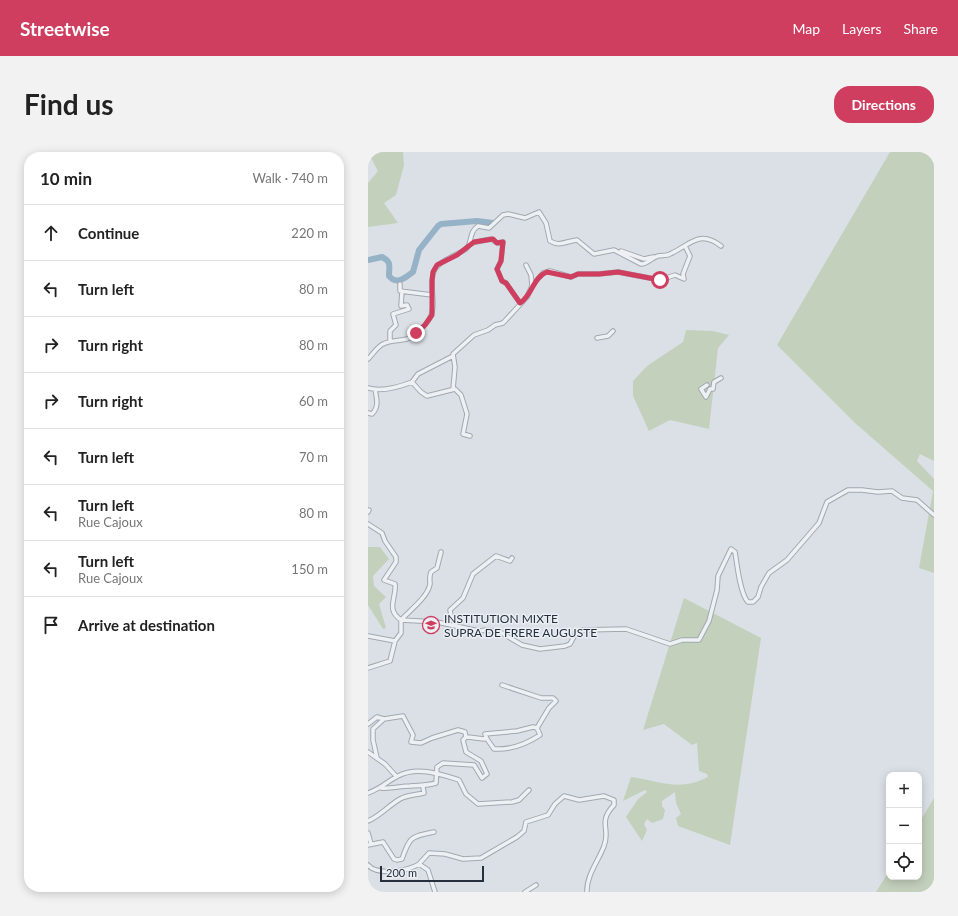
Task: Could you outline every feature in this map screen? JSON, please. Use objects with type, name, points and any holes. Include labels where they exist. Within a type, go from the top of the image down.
[{"type":"street","points":[[471,243],[471,232],[478,226],[490,228],[503,215],[508,214],[525,218],[540,212],[543,215],[550,240],[555,244],[577,240],[594,254],[608,251],[618,251],[641,264],[645,264],[657,256],[670,255],[698,238],[706,237],[721,246]]},
{"type":"street","points":[[368,359],[379,347],[390,341],[407,338],[425,325],[432,315],[433,272],[437,265],[457,255],[471,243],[491,239],[497,243],[503,242],[501,261],[497,269],[502,281],[506,283],[520,303]]},
{"type":"street","points":[[368,388],[375,390],[402,386],[412,382],[418,374],[453,356],[456,350],[474,335],[488,330],[495,325],[503,324],[520,303],[527,297],[532,286],[543,273],[550,272],[571,277],[578,274],[618,272],[660,280],[675,275],[684,279],[683,274],[690,256],[685,246]]},
{"type":"street","points":[[526,265],[531,276],[532,286]]},
{"type":"street","points":[[390,341],[391,330],[396,325],[394,314],[409,309],[407,305],[401,306],[402,291],[400,290],[400,284]]},
{"type":"street","points":[[402,291],[432,295]]},
{"type":"street","points":[[597,338],[608,336],[613,331]]},
{"type":"street","points":[[453,356],[455,367],[453,389]]},
{"type":"street","points":[[707,385],[701,389],[706,397],[708,391],[713,389],[714,382],[721,378]]},
{"type":"street","points":[[412,382],[427,396],[453,389],[458,391],[461,395],[467,414],[462,431],[463,434],[470,436]]},
{"type":"street","points":[[368,413],[374,413],[378,404],[375,390]]},
{"type":"street","points":[[401,620],[437,622],[479,631],[486,630],[500,632],[522,645],[540,649],[570,644],[576,633],[582,630],[626,629],[670,644],[682,640],[699,640],[709,621],[717,590],[718,576],[729,550],[732,549],[735,552],[738,567],[738,578],[742,584],[746,600],[753,602],[758,597],[761,587],[769,573],[787,560],[819,523],[827,502],[848,490],[878,492],[892,491],[902,498],[917,500],[934,515]]},
{"type":"street","points":[[368,524],[382,533],[385,541],[396,557],[396,562],[384,580],[396,584],[392,602],[394,612],[401,620],[401,633],[395,641],[390,661],[368,668]]},
{"type":"street","points":[[401,620],[415,607],[430,585],[428,578],[431,572],[437,568],[441,552]]},
{"type":"street","points":[[456,625],[452,620],[450,610],[463,598],[473,574],[496,556],[510,561],[512,558]]},
{"type":"street","points":[[368,636],[395,641]]},
{"type":"street","points":[[502,685],[541,698],[553,698],[556,701],[549,708],[537,728]]},
{"type":"street","points":[[377,758],[373,740],[373,729],[384,719],[403,716],[413,735],[411,742],[421,743],[458,730],[465,732],[466,737],[463,740],[466,752],[481,761],[487,774],[482,778],[474,766],[443,763],[437,768],[436,783],[423,787],[411,786],[389,789],[381,788]]},
{"type":"street","points":[[368,724],[377,717],[384,719]]},
{"type":"street","points":[[533,727],[537,728],[540,735],[513,749],[494,749],[485,734],[502,733],[533,727]]},
{"type":"street","points":[[466,737],[471,737],[476,740],[487,739]]},
{"type":"street","points":[[368,752],[377,758],[396,776]]},
{"type":"street","points":[[368,793],[381,788],[396,776],[407,772],[436,772],[459,780],[466,794],[478,804],[512,802],[519,800],[528,790]]},
{"type":"street","points":[[368,821],[378,817],[385,809],[401,798],[424,793],[423,787]]},
{"type":"street","points":[[368,865],[379,870],[412,869],[429,853],[445,854],[463,859],[481,858],[517,837],[524,830],[526,822],[548,815],[555,804],[564,796],[579,800],[604,796],[614,800],[614,806],[608,812],[604,822],[606,833],[605,845],[590,877],[587,892]]},
{"type":"street","points":[[368,833],[370,844],[383,842],[394,859],[398,860],[402,859],[409,843],[415,835],[434,832]]},
{"type":"street","points":[[419,864],[428,870],[435,892]]},
{"type":"street","points":[[525,892],[536,885]]},
{"type":"green space","points":[[368,152],[403,152],[404,165],[396,195],[384,203],[398,223],[368,227],[368,183],[378,171],[371,158],[368,159]]},
{"type":"green space","points":[[890,152],[934,152],[934,461],[920,454],[917,461],[934,479],[934,573],[919,568],[933,491],[855,423],[777,345]]},
{"type":"green space","points":[[686,330],[713,331],[729,335],[718,348],[709,429],[670,420],[649,431],[633,396],[633,381],[647,366],[683,342]]},
{"type":"green space","points":[[368,547],[380,547],[389,559],[373,576],[374,586],[386,597],[379,604],[386,628],[383,629],[368,605]]},
{"type":"green space","points":[[684,598],[761,638],[730,845],[678,826],[676,818],[681,814],[676,803],[675,792],[662,801],[662,806],[665,810],[663,819],[652,823],[647,819],[644,824],[647,830],[642,841],[626,817],[638,799],[647,792],[645,790],[623,801],[631,777],[679,785],[688,784],[708,777],[707,774],[699,771],[697,743],[692,745],[664,724],[643,730]]},
{"type":"green space","points":[[934,798],[934,892],[876,892],[886,876],[886,880],[922,880],[922,818]]},
{"type":"waterway","points":[[368,260],[382,257],[389,263],[389,276],[392,279],[401,280],[413,272],[419,250],[441,224],[477,221],[493,223]]},
{"type":"place","name":"INSTITUTION MIXTE SUPRA DE FRERE AUGUSTE","points":[[431,625]]},
{"type":"route","points":[[416,333],[425,325],[432,315],[432,281],[433,272],[437,265],[457,255],[471,243],[478,241],[482,242],[493,239],[497,243],[504,243],[501,261],[497,269],[501,275],[502,281],[506,283],[520,303],[527,297],[532,286],[543,273],[547,272],[571,277],[578,274],[618,272],[660,280]]}]
